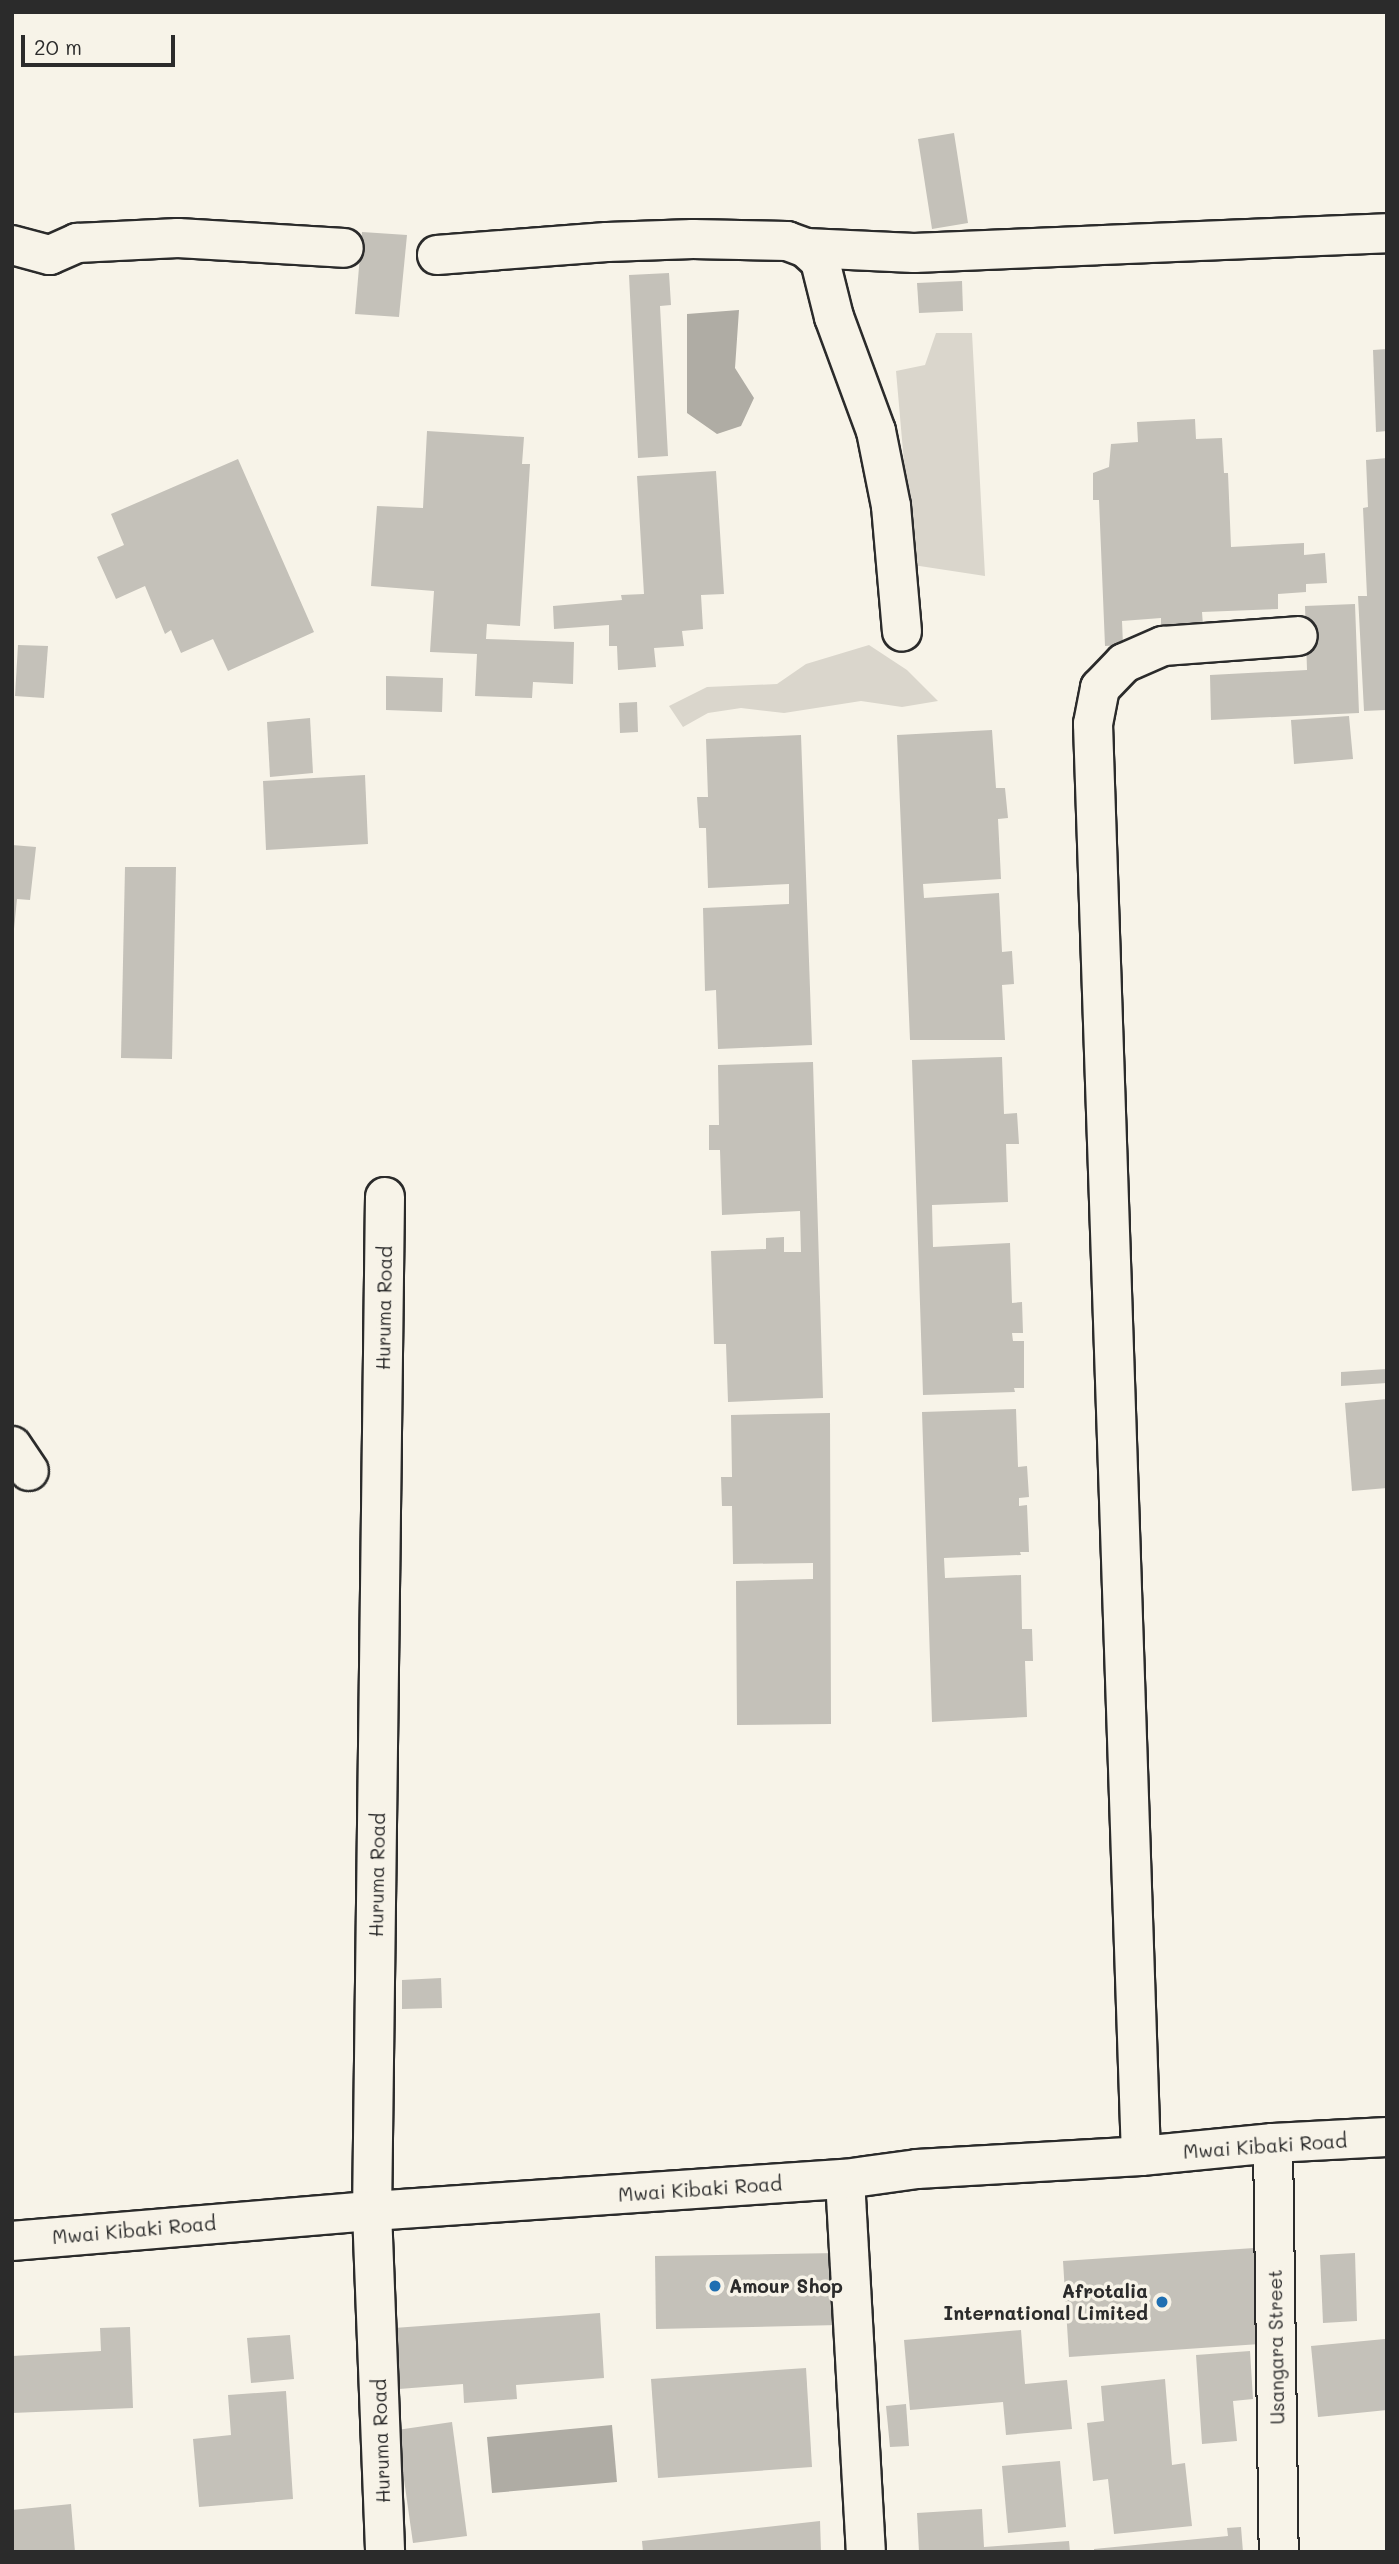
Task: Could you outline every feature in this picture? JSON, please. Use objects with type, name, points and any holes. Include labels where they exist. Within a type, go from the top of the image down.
[{"type":"street","points":[[437,255],[607,242],[693,239],[787,241],[806,248],[914,253],[1387,233]]},
{"type":"street","points":[[12,245],[50,255],[77,243],[178,238],[344,248]]},
{"type":"street","points":[[806,248],[820,261],[834,317],[876,430],[891,506],[902,632]]},
{"type":"street","points":[[1141,2156],[1093,723],[1100,688],[1124,663],[1163,646],[1298,636]]},
{"type":"street","name":"Huruma Road","points":[[385,1197],[372,2211],[385,2552]]},
{"type":"street","name":"Mwai Kibaki Road","points":[[12,2241],[372,2211],[845,2179],[917,2169],[1141,2156],[1273,2143],[1387,2137]]},
{"type":"street","name":"Usangara Street","points":[[1273,2143],[1279,2552]]},
{"type":"street","points":[[845,2179],[866,2552]]},
{"type":"shaded area","points":[[739,310],[735,368],[754,398],[741,426],[717,434],[687,413],[687,314]]},
{"type":"shaded area","points":[[936,333],[972,333],[985,576],[913,565],[896,371],[925,365]]},
{"type":"shaded area","points":[[869,645],[907,670],[938,701],[902,707],[861,701],[784,713],[741,708],[708,713],[683,727],[669,706],[707,687],[777,684],[806,664]]},
{"type":"shaded area","points":[[612,2425],[617,2482],[492,2493],[487,2437]]},
{"type":"building","points":[[954,133],[968,223],[932,229],[918,139]]},
{"type":"building","points":[[362,232],[407,235],[399,317],[355,314]]},
{"type":"building","points":[[669,273],[671,305],[660,306],[668,456],[638,458],[629,275]]},
{"type":"building","points":[[962,281],[963,311],[919,313],[917,283]]},
{"type":"building","points":[[1387,349],[1387,431],[1376,432],[1373,350]]},
{"type":"building","points":[[1195,419],[1196,439],[1222,438],[1224,473],[1228,473],[1231,547],[1304,543],[1304,555],[1325,553],[1327,583],[1306,584],[1306,592],[1278,594],[1278,609],[1202,612],[1204,639],[1161,642],[1161,618],[1122,621],[1123,645],[1105,646],[1099,500],[1093,500],[1093,473],[1109,467],[1111,444],[1138,442],[1137,422]]},
{"type":"building","points":[[427,431],[524,437],[522,464],[530,464],[520,626],[487,624],[486,639],[574,642],[573,684],[533,682],[532,698],[475,696],[477,654],[430,652],[434,591],[371,586],[377,506],[423,508]]},
{"type":"building","points":[[1387,458],[1386,710],[1364,711],[1358,596],[1367,596],[1363,508],[1368,507],[1366,460]]},
{"type":"building","points":[[238,459],[314,632],[228,671],[213,639],[181,653],[171,630],[165,634],[145,586],[116,599],[97,557],[124,545],[111,514]]},
{"type":"building","points":[[716,471],[724,594],[701,595],[703,629],[682,631],[684,646],[654,648],[656,667],[618,670],[617,646],[609,646],[609,625],[554,629],[553,606],[622,600],[621,595],[644,594],[637,476]]},
{"type":"building","points":[[1355,604],[1359,713],[1211,720],[1210,675],[1307,670],[1305,606]]},
{"type":"building","points":[[18,645],[48,646],[44,698],[15,696]]},
{"type":"building","points":[[386,676],[443,678],[442,712],[386,710]]},
{"type":"building","points":[[637,702],[638,732],[620,733],[619,703]]},
{"type":"building","points":[[1349,716],[1353,759],[1294,764],[1291,720]]},
{"type":"building","points":[[310,718],[313,773],[270,777],[267,722]]},
{"type":"building","points":[[992,730],[996,788],[1005,788],[1008,818],[998,819],[1001,879],[923,884],[924,898],[999,893],[1002,952],[1012,951],[1014,984],[1002,985],[1005,1040],[910,1040],[897,735]]},
{"type":"building","points":[[801,735],[812,1045],[718,1049],[716,990],[705,991],[703,908],[789,904],[789,884],[708,888],[706,828],[699,828],[697,797],[708,797],[706,739]]},
{"type":"building","points":[[365,775],[368,844],[266,850],[263,781]]},
{"type":"building","points":[[12,845],[36,847],[30,900],[17,899],[14,929]]},
{"type":"building","points":[[125,867],[176,867],[172,1059],[121,1058]]},
{"type":"building","points":[[1002,1057],[1004,1114],[1017,1113],[1019,1144],[1006,1144],[1008,1202],[932,1205],[933,1247],[1010,1243],[1012,1303],[1022,1302],[1023,1333],[1012,1333],[1013,1341],[1024,1341],[1024,1388],[1014,1388],[1015,1392],[923,1395],[912,1060]]},
{"type":"building","points":[[813,1062],[823,1398],[728,1402],[726,1344],[714,1344],[711,1251],[766,1249],[766,1238],[784,1237],[784,1252],[801,1252],[800,1211],[722,1215],[720,1150],[709,1150],[709,1125],[719,1125],[718,1065]]},
{"type":"building","points":[[1387,1369],[1387,1383],[1341,1386],[1341,1372]]},
{"type":"building","points":[[1387,1399],[1387,1488],[1352,1491],[1345,1403]]},
{"type":"building","points":[[1016,1409],[1018,1467],[1027,1466],[1029,1497],[1019,1498],[1019,1506],[1027,1505],[1029,1552],[1020,1552],[1021,1555],[944,1558],[945,1578],[1021,1575],[1022,1629],[1032,1629],[1033,1661],[1025,1661],[1027,1717],[932,1722],[922,1412]]},
{"type":"building","points":[[830,1413],[831,1724],[737,1725],[736,1581],[813,1579],[813,1563],[733,1564],[732,1506],[722,1506],[721,1477],[732,1477],[731,1415]]},
{"type":"building","points":[[441,1978],[442,2008],[402,2009],[402,1980]]},
{"type":"building","name":"Afrotalia International Limited","points":[[1254,2248],[1260,2344],[1069,2357],[1063,2261]]},
{"type":"building","points":[[838,2253],[839,2325],[656,2329],[655,2256]]},
{"type":"building","points":[[1355,2253],[1357,2321],[1323,2323],[1320,2255]]},
{"type":"building","points":[[600,2313],[604,2378],[516,2385],[517,2399],[464,2403],[463,2384],[399,2389],[394,2328]]},
{"type":"building","points":[[130,2327],[133,2408],[12,2413],[12,2356],[101,2351],[100,2328]]},
{"type":"building","points":[[1021,2330],[1025,2384],[1067,2380],[1072,2429],[1006,2435],[1003,2402],[910,2410],[904,2340]]},
{"type":"building","points":[[290,2335],[294,2379],[251,2383],[247,2338]]},
{"type":"building","points":[[1385,2339],[1387,2410],[1318,2417],[1311,2346]]},
{"type":"building","points":[[1250,2351],[1253,2399],[1233,2401],[1237,2441],[1202,2444],[1196,2355]]},
{"type":"building","points":[[806,2368],[812,2467],[658,2478],[651,2379]]},
{"type":"building","points":[[1165,2379],[1172,2465],[1185,2463],[1192,2526],[1114,2534],[1108,2479],[1093,2481],[1087,2423],[1104,2421],[1101,2386]]},
{"type":"building","points":[[286,2391],[293,2499],[199,2507],[193,2439],[231,2435],[228,2395]]},
{"type":"building","points":[[906,2404],[909,2446],[890,2447],[886,2406]]},
{"type":"building","points":[[452,2422],[467,2536],[413,2543],[397,2430]]},
{"type":"building","points":[[1060,2461],[1066,2527],[1008,2533],[1002,2466]]},
{"type":"building","points":[[71,2504],[75,2552],[12,2552],[12,2510]]},
{"type":"building","points":[[982,2509],[984,2547],[1069,2541],[1070,2552],[919,2552],[917,2513]]},
{"type":"building","points":[[820,2521],[821,2552],[643,2552],[642,2541]]},
{"type":"building","points":[[1241,2527],[1243,2552],[1094,2552],[1094,2549],[1228,2536],[1227,2528]]},
{"type":"place","name":"Amour Shop","points":[[715,2286]]},
{"type":"place","name":"Afrotalia International Limited","points":[[1162,2302]]}]
